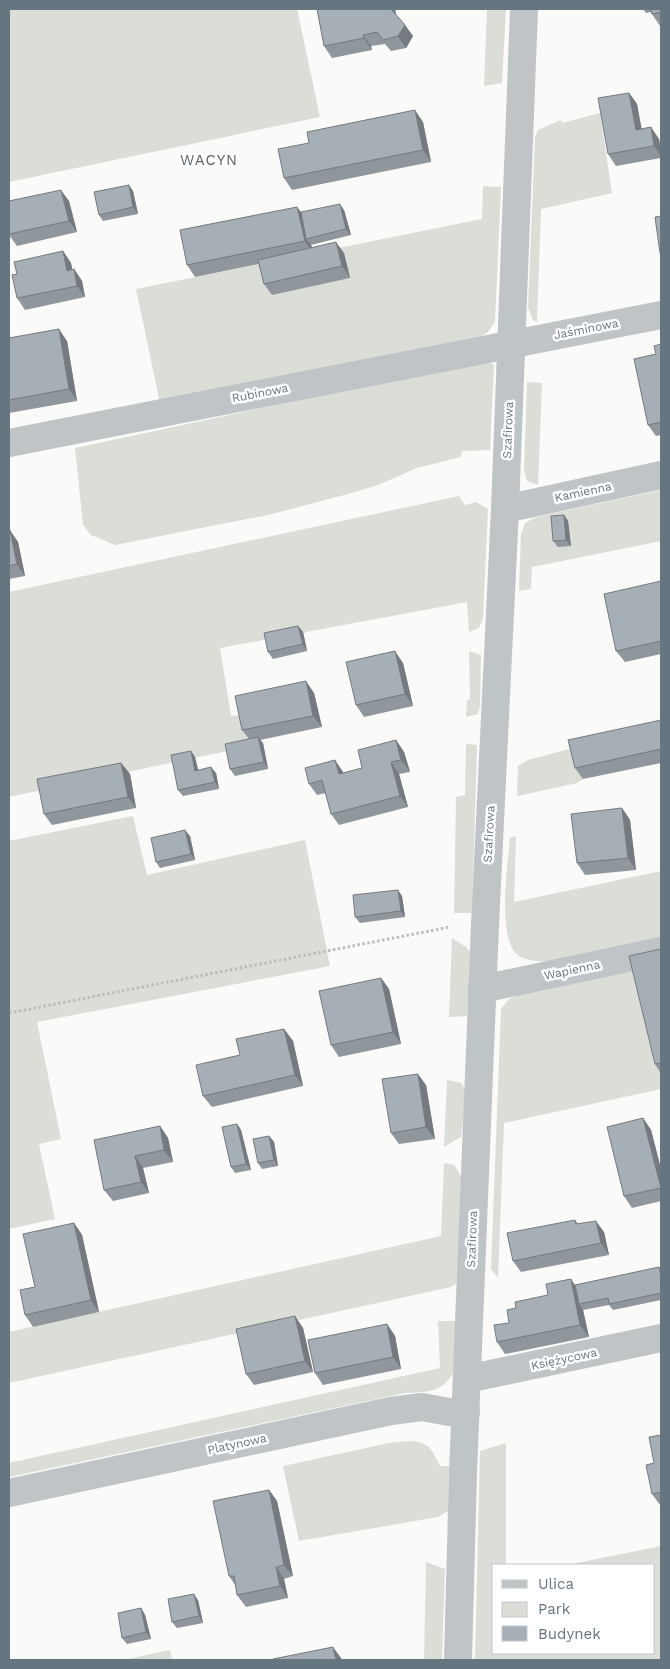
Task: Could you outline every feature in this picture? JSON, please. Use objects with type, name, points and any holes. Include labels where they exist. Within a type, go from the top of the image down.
[{"type":"street","name":"Szafirowa","points":[[458,1660],[463,1472],[482,989],[505,509],[524,9]]},
{"type":"street","name":"Jaśminowa","points":[[511,344],[661,314]]},
{"type":"street","name":"Rubinowa","points":[[9,443],[511,344]]},
{"type":"street","name":"Kamienna","points":[[505,509],[661,475]]},
{"type":"street","name":"Wapienna","points":[[482,989],[661,951]]},
{"type":"street","name":"Księżycowa","points":[[467,1379],[661,1338]]},
{"type":"street","name":"Platynowa","points":[[9,1493],[391,1411],[422,1407],[449,1412],[466,1412]]},
{"type":"path","points":[[9,1014],[454,927],[485,925]]},
{"type":"green space","points":[[9,9],[297,9],[320,117],[9,182]]},
{"type":"green space","points":[[487,9],[506,9],[502,83],[484,86]]},
{"type":"green space","points":[[600,113],[612,193],[541,209],[537,322],[533,320],[528,308],[535,137],[538,130],[561,120],[562,123]]},
{"type":"green space","points":[[483,186],[501,187],[495,322],[488,332],[482,336],[160,403],[136,289],[482,219]]},
{"type":"green space","points":[[485,360],[494,365],[490,450],[462,451],[461,457],[417,468],[378,485],[268,515],[115,545],[91,535],[83,525],[75,448]]},
{"type":"green space","points":[[527,382],[542,383],[538,485],[527,481],[524,470]]},
{"type":"green space","points":[[661,490],[661,541],[532,567],[531,589],[519,591],[521,534],[525,523],[536,517]]},
{"type":"green space","points":[[459,496],[465,505],[476,502],[488,509],[483,618],[479,628],[469,632],[467,602],[220,648],[231,716],[245,714],[251,746],[9,797],[9,592]]},
{"type":"green space","points":[[469,651],[481,655],[480,705],[478,714],[466,717],[467,700],[470,699]]},
{"type":"green space","points":[[466,744],[477,745],[472,913],[454,913],[456,797],[465,795]]},
{"type":"green space","points":[[576,747],[583,779],[577,783],[517,796],[518,766],[528,760]]},
{"type":"green space","points":[[133,816],[147,875],[305,840],[330,966],[37,1022],[61,1139],[39,1144],[55,1219],[9,1229],[9,841]]},
{"type":"green space","points":[[516,836],[514,902],[661,871],[661,939],[554,962],[531,960],[519,956],[512,947],[508,935],[505,901],[510,838]]},
{"type":"green space","points":[[452,938],[466,947],[472,954],[467,1016],[449,1017]]},
{"type":"green space","points":[[637,968],[661,1069],[661,1089],[504,1123],[498,1278],[491,1269],[501,1009],[509,999],[524,993]]},
{"type":"green space","points":[[447,1080],[461,1083],[467,1092],[461,1137],[444,1147]]},
{"type":"green space","points":[[444,1163],[454,1165],[463,1179],[457,1283],[451,1287],[9,1383],[9,1332],[441,1236]]},
{"type":"green space","points":[[438,1321],[457,1321],[453,1373],[449,1380],[439,1388],[405,1393],[9,1477],[9,1463],[440,1368]]},
{"type":"green space","points":[[410,1441],[426,1445],[432,1451],[440,1466],[449,1466],[448,1511],[438,1517],[299,1541],[283,1466],[389,1443]]},
{"type":"green space","points":[[506,1443],[506,1564],[492,1564],[492,1654],[655,1654],[655,1564],[572,1564],[661,1546],[661,1660],[475,1660],[480,1451]]},
{"type":"green space","points":[[426,1562],[445,1569],[442,1660],[424,1660]]},
{"type":"green space","points":[[170,1650],[172,1660],[123,1660]]},
{"type":"building","points":[[317,9],[391,9],[405,25],[398,36],[383,40],[377,32],[363,35],[364,38],[324,46]]},
{"type":"building","points":[[651,9],[661,9],[661,12],[652,14]]},
{"type":"building","points":[[629,93],[636,130],[651,127],[654,146],[608,154],[598,98]]},
{"type":"building","points":[[415,110],[423,150],[284,178],[278,149],[309,143],[307,132]]},
{"type":"building","points":[[129,185],[133,207],[99,215],[94,192]]},
{"type":"building","points":[[61,190],[69,221],[9,234],[9,201]]},
{"type":"building","points":[[340,204],[346,229],[306,239],[301,212]]},
{"type":"building","points":[[297,207],[305,241],[187,265],[180,230]]},
{"type":"building","points":[[661,216],[661,253],[660,253],[655,217]]},
{"type":"building","points":[[336,242],[342,266],[264,284],[258,260]]},
{"type":"building","points":[[63,251],[67,271],[74,269],[77,286],[17,298],[12,275],[17,274],[14,262]]},
{"type":"building","points":[[59,329],[69,389],[9,400],[9,338]]},
{"type":"building","points":[[661,344],[661,422],[648,425],[634,359],[656,354],[654,346]]},
{"type":"building","points":[[564,515],[566,540],[553,541],[551,516]]},
{"type":"building","points":[[9,530],[17,564],[9,566]]},
{"type":"building","points":[[661,581],[661,641],[616,651],[604,594]]},
{"type":"building","points":[[298,626],[303,644],[268,652],[264,633]]},
{"type":"building","points":[[395,651],[405,694],[356,705],[346,662]]},
{"type":"building","points":[[306,681],[313,716],[242,730],[235,696]]},
{"type":"building","points":[[661,720],[661,749],[575,768],[568,740]]},
{"type":"building","points":[[258,737],[264,762],[230,769],[225,744]]},
{"type":"building","points":[[396,740],[401,760],[391,762],[400,796],[331,814],[322,780],[309,784],[305,768],[335,760],[339,774],[362,768],[358,750]]},
{"type":"building","points":[[191,751],[195,771],[211,767],[215,782],[178,790],[171,755]]},
{"type":"building","points":[[121,763],[128,797],[44,814],[37,779]]},
{"type":"building","points":[[622,808],[628,858],[577,863],[571,814]]},
{"type":"building","points":[[185,830],[191,854],[156,862],[151,838]]},
{"type":"building","points":[[398,890],[401,911],[355,917],[353,895]]},
{"type":"building","points":[[661,949],[661,1063],[655,1064],[629,956]]},
{"type":"building","points":[[381,978],[393,1032],[331,1045],[319,991]]},
{"type":"building","points":[[284,1029],[295,1075],[203,1096],[196,1065],[240,1055],[236,1039]]},
{"type":"building","points":[[418,1074],[426,1127],[391,1133],[382,1079]]},
{"type":"building","points":[[643,1118],[661,1188],[624,1196],[607,1127]]},
{"type":"building","points":[[237,1124],[246,1164],[231,1167],[222,1127]]},
{"type":"building","points":[[160,1126],[164,1150],[135,1156],[141,1182],[104,1190],[94,1140]]},
{"type":"building","points":[[269,1136],[274,1160],[258,1163],[253,1139]]},
{"type":"building","points":[[575,1220],[576,1224],[596,1221],[601,1243],[513,1261],[507,1233]]},
{"type":"building","points":[[74,1223],[91,1300],[25,1315],[20,1290],[35,1287],[23,1234]]},
{"type":"building","points":[[659,1267],[661,1293],[609,1304],[608,1298],[579,1304],[575,1285]]},
{"type":"building","points":[[571,1279],[580,1325],[497,1342],[494,1325],[509,1323],[507,1310],[516,1308],[515,1302],[548,1295],[546,1284]]},
{"type":"building","points":[[295,1316],[305,1361],[246,1374],[236,1329]]},
{"type":"building","points":[[387,1324],[393,1357],[315,1373],[308,1340]]},
{"type":"building","points":[[661,1435],[661,1492],[652,1494],[646,1465],[654,1463],[649,1437]]},
{"type":"building","points":[[269,1490],[284,1565],[276,1567],[280,1586],[237,1595],[234,1576],[229,1576],[213,1501]]},
{"type":"building","points":[[194,1594],[199,1616],[172,1622],[168,1599]]},
{"type":"building","points":[[141,1608],[146,1632],[122,1638],[118,1613]]},
{"type":"building","points":[[333,1647],[336,1660],[273,1660],[273,1659]]},
{"type":"district","name":"WACYN","points":[[209,160]]}]
